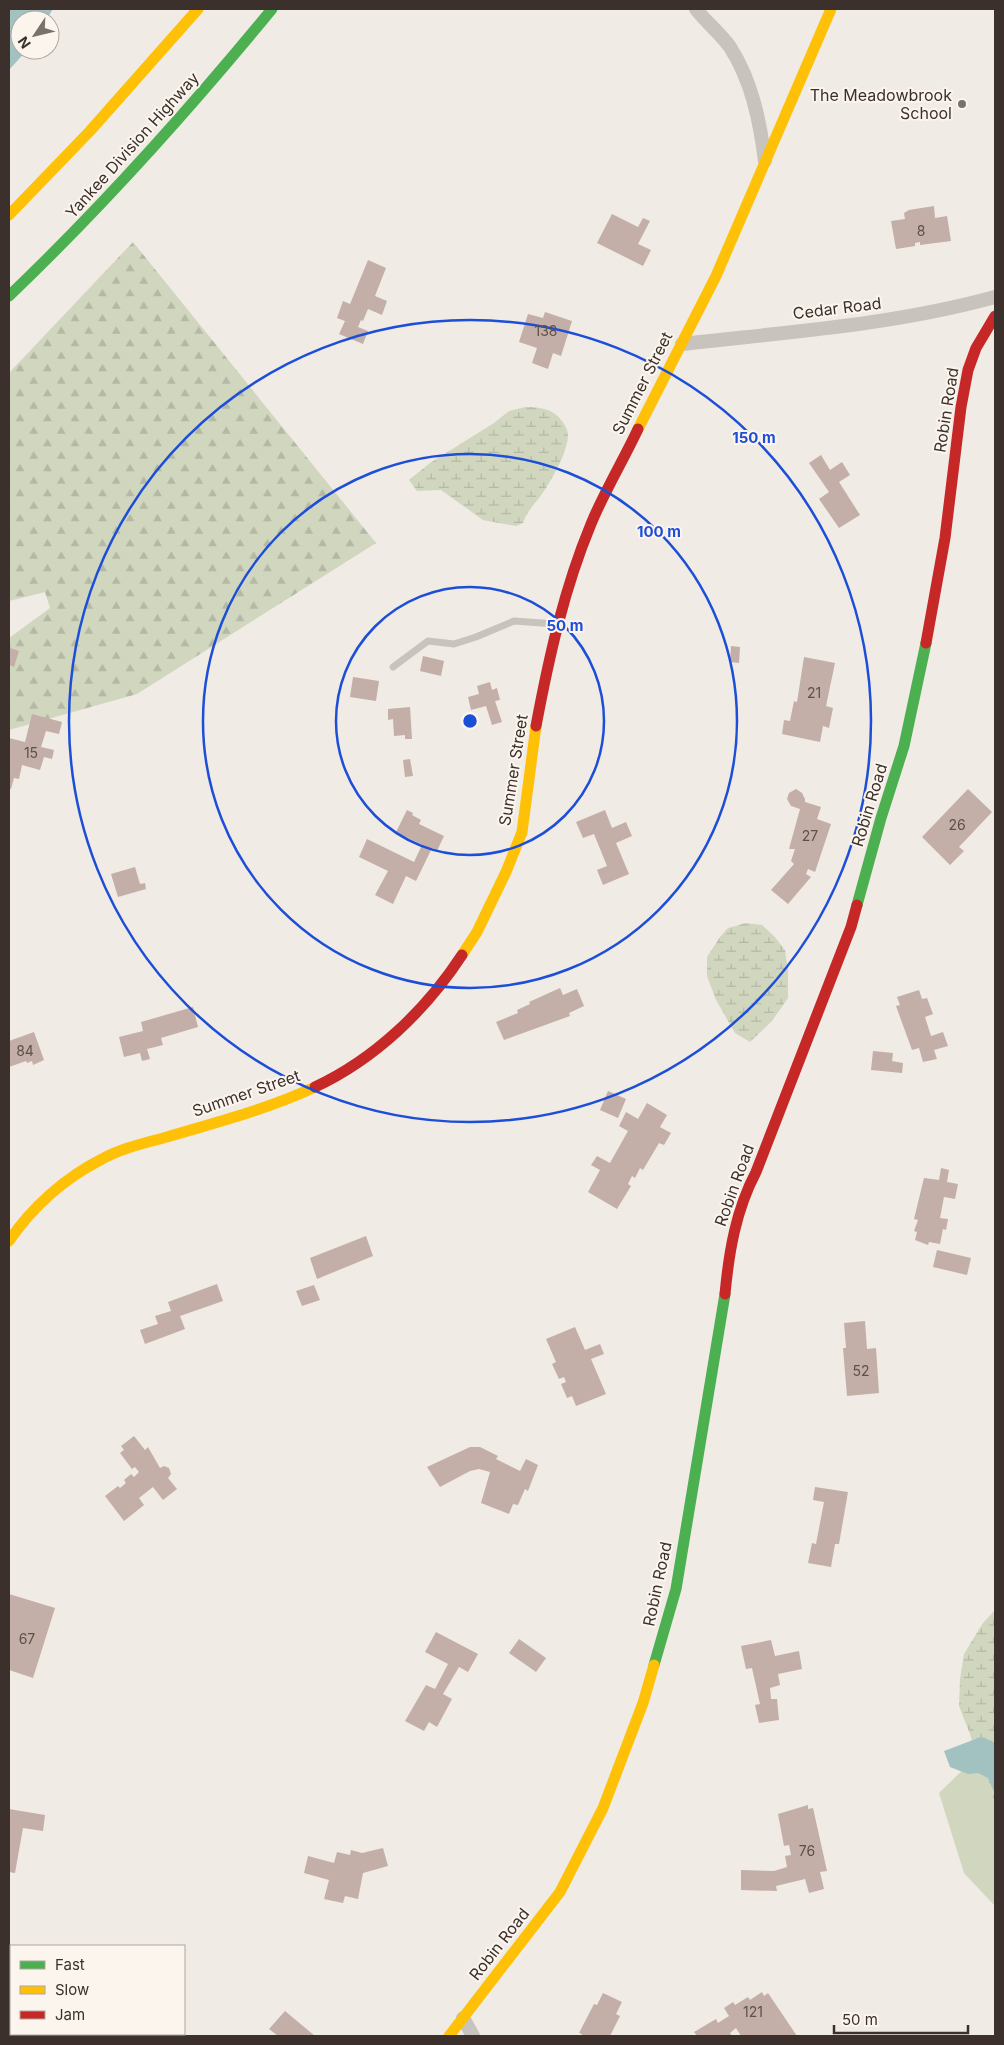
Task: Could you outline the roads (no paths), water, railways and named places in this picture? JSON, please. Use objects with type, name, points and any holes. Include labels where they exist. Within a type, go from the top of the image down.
[{"type":"main road","points":[[9,215],[90,131],[198,9]]},
{"type":"main road","name":"Yankee Division Highway","points":[[9,296],[124,181],[212,83],[272,9]]},
{"type":"main road","name":"Summer Street","points":[[9,1241],[20,1225],[54,1191],[73,1176],[103,1158],[129,1148],[285,1101],[328,1081],[364,1058],[397,1032],[422,1007],[452,970],[477,932],[506,872],[522,832],[534,737],[546,671],[567,590],[591,523],[716,276],[832,9]]},
{"type":"main road","name":"Robin Road","points":[[448,2036],[560,1892],[603,1808],[643,1703],[676,1589],[724,1301],[729,1252],[734,1232],[750,1185],[851,927],[881,818],[904,746],[920,675],[945,538],[961,407],[968,370],[976,348],[995,316]]},
{"type":"street","points":[[696,9],[730,47],[743,73],[760,120],[766,163]]},
{"type":"street","name":"Cedar Road","points":[[682,344],[879,321],[965,305],[995,297]]},
{"type":"street","points":[[463,2018],[473,2036]]},
{"type":"lane","points":[[393,667],[428,641],[454,644],[514,621],[558,624]]},
{"type":"water","points":[[9,9],[53,9],[10,10],[10,60],[18,60],[9,70]]},
{"type":"water","points":[[981,1737],[995,1744],[995,1794],[988,1778],[978,1773],[968,1774],[950,1767],[944,1751]]},
{"type":"place","name":"The Meadowbrook School","points":[[962,104]]}]
